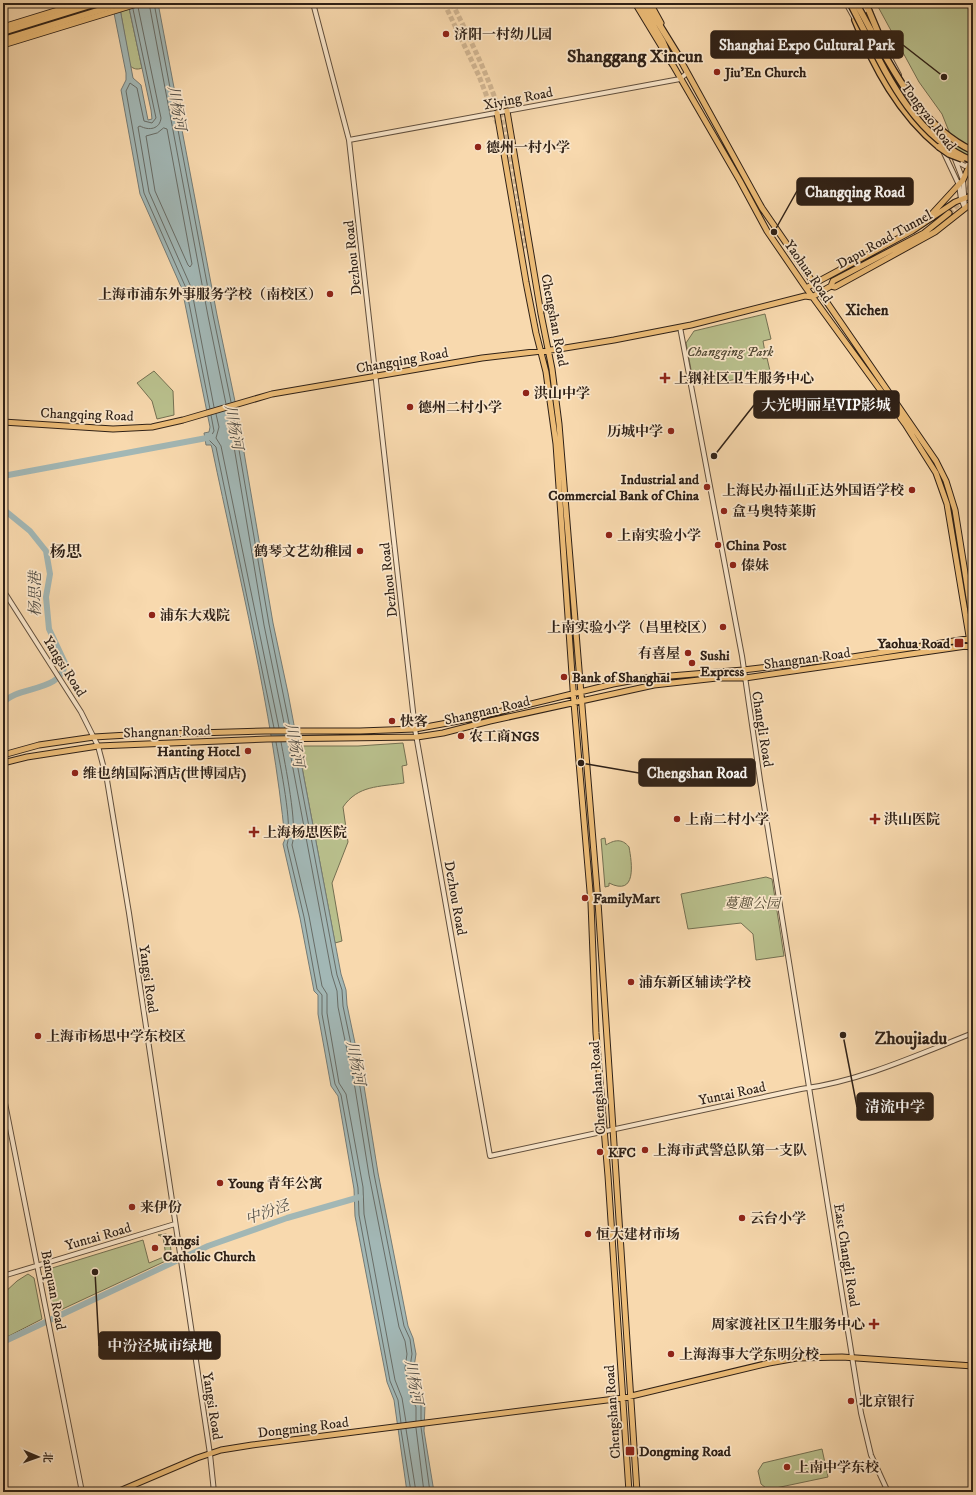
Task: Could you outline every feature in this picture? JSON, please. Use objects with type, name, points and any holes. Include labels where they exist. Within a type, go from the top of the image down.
[{"type":"highway","points":[[3,32],[97,3]]},
{"type":"highway","points":[[3,40],[123,3]]},
{"type":"highway","points":[[640,3],[663,42],[672,63]]},
{"type":"highway","points":[[646,3],[678,55]]},
{"type":"highway","points":[[850,3],[906,106],[922,125],[948,148],[972,161]]},
{"type":"highway","points":[[856,3],[889,62],[916,103],[929,118],[959,143],[973,151]]},
{"type":"highway","points":[[865,3],[878,29],[889,62]]},
{"type":"highway","points":[[855,20],[870,54],[902,109],[919,131],[949,154],[972,161]]},
{"type":"main road","points":[[3,27],[81,3]]},
{"type":"main road","points":[[3,45],[140,3]]},
{"type":"main road","name":"Yaohua Road","points":[[635,3],[672,63],[740,181],[766,231],[812,297],[905,424],[936,473],[948,504],[971,638],[973,660]]},
{"type":"main road","name":"Yaohua Road","points":[[650,3],[762,208],[819,293],[936,461],[946,481],[955,510],[973,623]]},
{"type":"main road","name":"Chengshan Road","points":[[507,111],[544,335],[549,350],[560,432],[580,701],[598,902],[611,1130],[623,1273],[637,1492]]},
{"type":"main road","name":"Chengshan Road","points":[[497,113],[526,282],[548,385],[556,444],[573,692],[591,903],[596,1033],[605,1131],[629,1492]]},
{"type":"main road","points":[[922,223],[959,185],[972,161]]},
{"type":"main road","points":[[805,296],[806,288],[912,230],[963,198],[973,195]]},
{"type":"main road","points":[[812,297],[832,286],[835,287],[935,232],[973,202]]},
{"type":"main road","name":"Dapu Road Tunnel","points":[[832,286],[833,281],[924,233],[949,213]]},
{"type":"main road","points":[[526,282],[525,248],[537,292]]},
{"type":"main road","name":"Changqing Road","points":[[3,422],[125,429],[167,424],[272,394],[482,358],[549,350],[680,327],[805,296],[812,297]]},
{"type":"main road","name":"Shangnan Road","points":[[3,755],[39,745],[94,738],[296,730],[360,731],[415,729],[469,719],[573,692],[646,678],[743,670],[846,658],[971,638]]},
{"type":"main road","name":"Shangnan Road","points":[[3,763],[27,757],[98,746],[297,738],[355,739],[417,737],[443,733],[654,685],[717,678],[745,678],[972,646]]},
{"type":"main road","name":"Dongming Road","points":[[117,1492],[184,1462],[210,1454],[252,1445],[630,1397],[778,1361],[807,1357],[852,1358],[973,1366]]},
{"type":"street","name":"Dezhou Road","points":[[312,3],[349,140],[415,729],[490,1156]]},
{"type":"street","name":"Tongyao Road","points":[[846,3],[890,82],[938,143],[959,185],[965,208]]},
{"type":"street","name":"Tongyao Road","points":[[860,3],[901,78],[941,130],[956,160],[963,180],[963,198]]},
{"type":"street","points":[[680,79],[687,73]]},
{"type":"street","name":"Xiying Road","points":[[349,140],[680,79]]},
{"type":"street","points":[[956,160],[960,165],[965,166],[972,161]]},
{"type":"street","name":"Changli Road","points":[[680,327],[745,678],[810,1088]]},
{"type":"street","name":"Yangsi Road","points":[[3,590],[54,667],[94,738],[98,746],[110,796],[210,1454],[214,1492]]},
{"type":"street","name":"Yuntai Road","points":[[490,1156],[860,1076],[973,1033]]},
{"type":"street","name":"East Changli Road","points":[[810,1088],[861,1413],[869,1447],[888,1492]]},
{"type":"street","name":"Banquan Road","points":[[3,1093],[50,1324],[82,1492]]},
{"type":"street","name":"Yuntai Road","points":[[3,1276],[175,1224]]},
{"type":"green space","points":[[119,3],[128,3],[142,68],[140,69],[130,66]]},
{"type":"green space","points":[[876,3],[973,3],[973,144],[964,161],[960,159],[942,114],[919,82]]},
{"type":"green space","name":"Changqing Park","points":[[765,314],[771,339],[763,341],[765,352],[762,353],[763,359],[767,358],[770,371],[715,384],[714,382],[698,385],[697,379],[693,380],[686,343],[694,331]]},
{"type":"green space","points":[[154,371],[173,391],[174,415],[157,419],[152,401],[137,383]]},
{"type":"green space","points":[[403,743],[407,765],[402,766],[404,783],[370,788],[362,791],[349,800],[343,807],[348,842],[332,883],[342,941],[335,943],[298,746],[358,746]]},
{"type":"green space","points":[[605,838],[606,845],[612,842],[621,841],[629,847],[631,876],[624,886],[609,883],[609,886],[605,887],[601,839]]},
{"type":"green space","name":"蔓趣公园","points":[[766,877],[772,879],[784,956],[756,960],[753,934],[741,923],[688,929],[681,894]]},
{"type":"green space","points":[[166,1234],[169,1236],[172,1258],[54,1313],[47,1276],[49,1269],[143,1240],[149,1263],[166,1256],[163,1237],[158,1235]]},
{"type":"green space","points":[[28,1274],[34,1278],[42,1319],[3,1339],[3,1294],[17,1281]]},
{"type":"green space","name":"上南中学东校","points":[[822,1449],[828,1477],[771,1489],[766,1488],[761,1484],[758,1471],[763,1463]]},
{"type":"water","name":"川杨河","points":[[112,3],[119,3],[133,78],[141,85],[148,120],[152,119],[151,110],[128,3],[158,3],[217,315],[237,411],[273,623],[288,693],[341,974],[346,990],[347,1005],[364,1086],[378,1173],[408,1326],[413,1338],[416,1354],[414,1367],[419,1395],[425,1405],[424,1431],[434,1492],[407,1492],[394,1400],[387,1382],[355,1216],[354,1189],[338,1096],[331,1086],[318,1014],[318,995],[314,991],[300,918],[283,844],[285,839],[272,741],[254,643],[212,448],[211,445],[206,445],[204,433],[209,432],[210,427],[182,289],[140,194],[121,90],[126,80],[126,73]]},
{"type":"waterway","name":"杨思港","points":[[3,476],[212,437]]},
{"type":"waterway","name":"杨思港","points":[[3,509],[30,531],[46,551],[50,574],[46,597],[49,629],[65,663],[62,673],[56,679],[38,688],[18,693],[3,703]]},
{"type":"waterway","name":"中汾泾","points":[[3,1342],[208,1246],[287,1218],[360,1197]]},
{"type":"tunnel","points":[[444,3],[479,76],[497,123]]},
{"type":"tunnel","points":[[452,3],[483,67],[498,107],[511,159],[527,248]]},
{"type":"tunnel","points":[[949,213],[961,202],[973,181]]},
{"type":"tunnel","points":[[519,224],[523,249]]},
{"type":"place","name":"济阳一村幼儿园","points":[[446,34]]},
{"type":"place","name":"Jiu'En Church","points":[[717,72]]},
{"type":"place","name":"Shanghai Expo Cultural Park","points":[[944,77]]},
{"type":"place","name":"德州一村小学","points":[[478,147]]},
{"type":"place","name":"Changqing Road","points":[[774,232]]},
{"type":"place","name":"上海市浦东外事服务学校（南校区）","points":[[330,294]]},
{"type":"place","name":"上钢社区卫生服务中心","points":[[665,378]]},
{"type":"place","name":"洪山中学","points":[[526,393]]},
{"type":"place","name":"德州二村小学","points":[[410,407]]},
{"type":"place","name":"历城中学","points":[[671,431]]},
{"type":"place","name":"大光明丽星VIP影城","points":[[714,456]]},
{"type":"place","name":"Industrial and Commercial Bank of China","points":[[707,487]]},
{"type":"place","name":"上海民办福山正达外国语学校","points":[[912,490]]},
{"type":"place","name":"盒马奥特莱斯","points":[[724,511]]},
{"type":"place","name":"上南实验小学","points":[[609,535]]},
{"type":"place","name":"China Post","points":[[718,545]]},
{"type":"place","name":"鹤琴文艺幼稚园","points":[[360,551]]},
{"type":"place","name":"傣妹","points":[[733,565]]},
{"type":"place","name":"浦东大戏院","points":[[152,615]]},
{"type":"place","name":"上南实验小学（昌里校区）","points":[[723,627]]},
{"type":"place","name":"Yaohua Road","points":[[959,643]]},
{"type":"place","name":"有喜屋","points":[[688,653]]},
{"type":"place","name":"Sushi Express","points":[[692,663]]},
{"type":"place","name":"Bank of Shanghai","points":[[564,677]]},
{"type":"place","name":"快客","points":[[392,721]]},
{"type":"place","name":"农工商NGS","points":[[461,736]]},
{"type":"place","name":"Hanting Hotel","points":[[248,751]]},
{"type":"place","name":"Chengshan Road","points":[[581,763]]},
{"type":"place","name":"维也纳国际酒店(世博园店)","points":[[75,773]]},
{"type":"place","name":"上南二村小学","points":[[677,819]]},
{"type":"place","name":"洪山医院","points":[[875,819]]},
{"type":"place","name":"上海杨思医院","points":[[254,832]]},
{"type":"place","name":"FamilyMart","points":[[585,898]]},
{"type":"place","name":"浦东新区辅读学校","points":[[631,982]]},
{"type":"place","name":"清流中学","points":[[843,1035]]},
{"type":"place","name":"上海市杨思中学东校区","points":[[38,1036]]},
{"type":"place","name":"上海市武警总队第一支队","points":[[645,1150]]},
{"type":"place","name":"KFC","points":[[600,1152]]},
{"type":"place","name":"Young 青年公寓","points":[[220,1183]]},
{"type":"place","name":"来伊份","points":[[132,1207]]},
{"type":"place","name":"云台小学","points":[[742,1218]]},
{"type":"place","name":"恒大建材市场","points":[[588,1234]]},
{"type":"place","name":"Yangsi Catholic Church","points":[[155,1248]]},
{"type":"place","name":"中汾泾城市绿地","points":[[95,1272]]},
{"type":"place","name":"周家渡社区卫生服务中心","points":[[874,1324]]},
{"type":"place","name":"上海海事大学东明分校","points":[[671,1354]]},
{"type":"place","name":"北京银行","points":[[851,1401]]},
{"type":"place","name":"Dongming Road","points":[[630,1451]]},
{"type":"place","name":"上南中学东校","points":[[787,1467]]},
{"type":"district","name":"Shanggang Xincun","points":[[635,56]]},
{"type":"district","name":"Xichen","points":[[867,310]]},
{"type":"district","name":"杨思","points":[[66,551]]},
{"type":"district","name":"Zhoujiadu","points":[[911,1038]]}]
